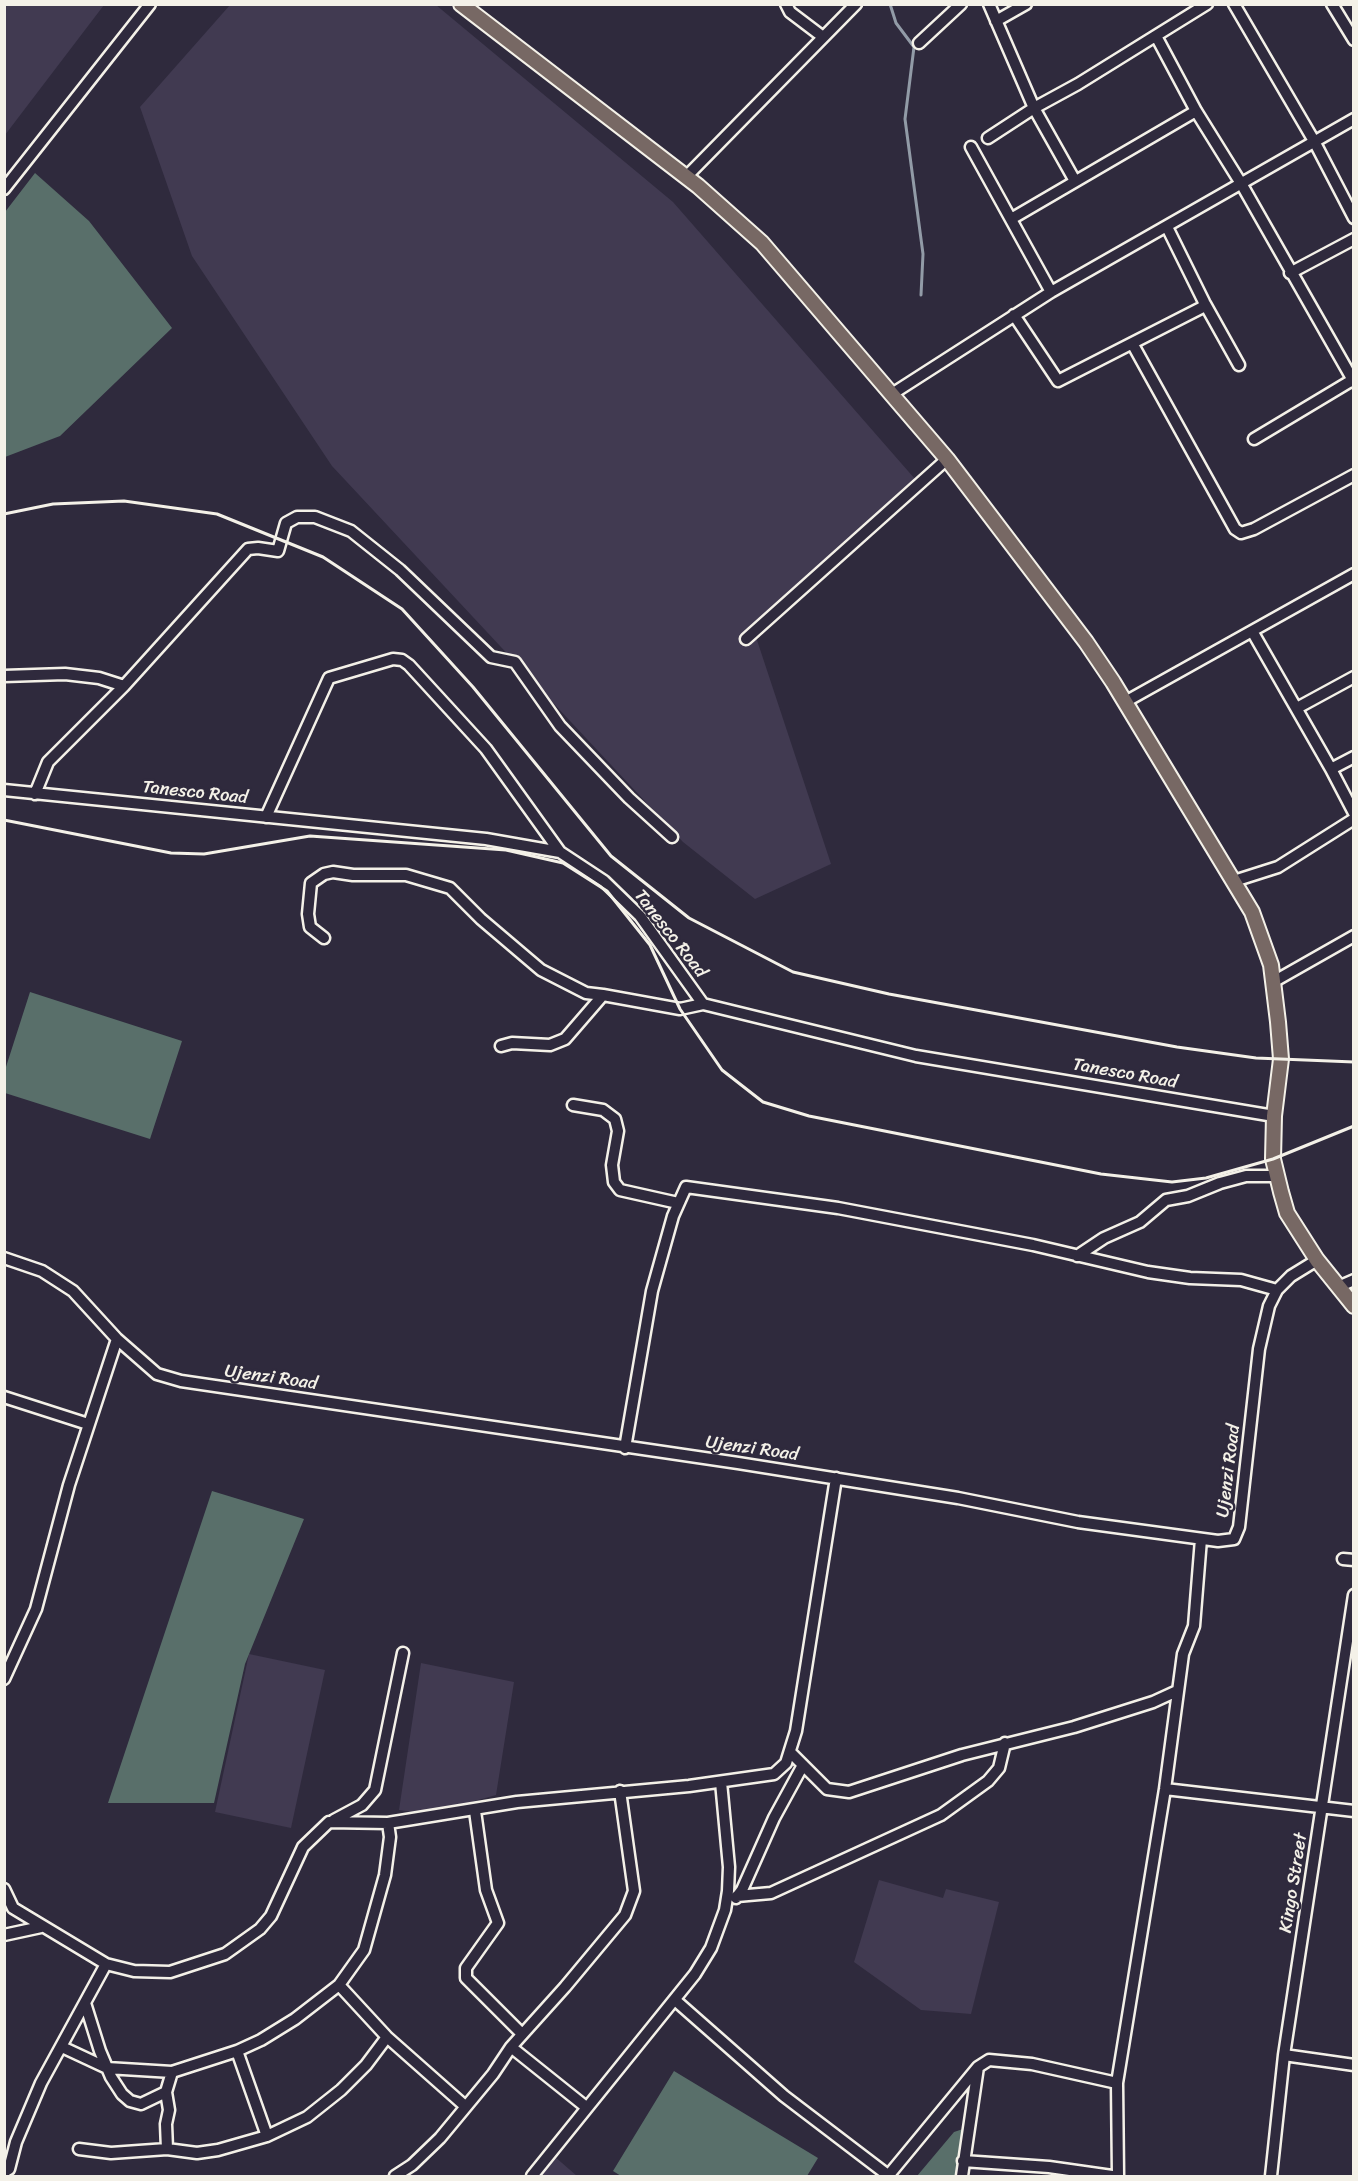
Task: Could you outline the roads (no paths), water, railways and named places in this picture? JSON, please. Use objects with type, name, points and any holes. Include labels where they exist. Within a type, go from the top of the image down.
[{"type":"main road","points":[[466,6],[686,177],[762,243],[947,459],[1067,616],[1125,702],[1234,881],[1256,923],[1270,965],[1281,1059],[1274,1116],[1273,1159],[1277,1176],[1287,1213],[1317,1260],[1353,1306]]},
{"type":"street","points":[[4,189],[150,4]]},
{"type":"street","points":[[786,4],[790,12],[823,37]]},
{"type":"street","points":[[686,177],[856,4]]},
{"type":"street","points":[[919,43],[961,4]]},
{"type":"street","points":[[989,4],[1034,108],[1075,181]]},
{"type":"street","points":[[996,21],[1026,4]]},
{"type":"street","points":[[988,138],[1207,4]]},
{"type":"street","points":[[1234,4],[1314,141],[1353,218]]},
{"type":"street","points":[[1332,4],[1349,23],[1353,40]]},
{"type":"street","points":[[1156,36],[1196,111],[1242,185],[1290,273],[1353,380],[1254,439]]},
{"type":"street","points":[[1011,219],[1196,111]]},
{"type":"street","points":[[892,394],[1051,292],[1242,185],[1353,119]]},
{"type":"street","points":[[971,147],[1051,292]]},
{"type":"street","points":[[1167,227],[1204,304],[1239,365]]},
{"type":"street","points":[[1290,273],[1353,239]]},
{"type":"street","points":[[1014,315],[1056,381],[1063,381],[1204,304]]},
{"type":"street","points":[[1132,343],[1235,529],[1241,533],[1254,529],[1353,475]]},
{"type":"street","points":[[746,639],[947,459]]},
{"type":"street","points":[[35,794],[48,762],[124,686],[248,549],[278,551],[286,523],[293,518],[323,518],[351,531],[400,570],[491,657],[515,662],[560,726],[629,798],[672,837]]},
{"type":"street","points":[[1125,702],[1353,574]]},
{"type":"street","points":[[1252,631],[1331,769],[1353,813]]},
{"type":"street","points":[[266,817],[329,678],[393,659],[409,665],[486,749],[560,852]]},
{"type":"street","points":[[4,676],[65,674],[99,678],[124,686]]},
{"type":"street","points":[[1297,708],[1353,677]]},
{"type":"street","points":[[1331,769],[1353,757]]},
{"type":"street","name":"Tanesco Road","points":[[4,790],[486,839],[560,852],[604,881],[640,916],[703,1004],[916,1056],[1274,1116]]},
{"type":"street","points":[[1234,881],[1278,867],[1353,819]]},
{"type":"street","points":[[324,938],[310,927],[308,914],[311,883],[324,874],[333,872],[353,875],[406,875],[450,888],[481,919],[541,970],[586,993],[680,1009],[703,1004]]},
{"type":"street","points":[[1273,982],[1353,936]]},
{"type":"street","points":[[501,1046],[512,1043],[550,1045],[565,1039],[603,995]]},
{"type":"street","points":[[573,1106],[603,1110],[615,1119],[618,1131],[612,1165],[614,1182],[620,1190],[678,1203]]},
{"type":"street","points":[[1077,1256],[1104,1238],[1140,1222],[1166,1200],[1188,1196],[1220,1183],[1246,1176],[1277,1176]]},
{"type":"street","points":[[626,1449],[652,1291],[678,1203],[686,1187],[939,1226],[1190,1278],[1241,1280],[1277,1290]]},
{"type":"street","name":"Ujenzi Road","points":[[4,1258],[42,1271],[73,1291],[117,1339],[157,1374],[181,1381],[836,1479],[958,1498],[1078,1522],[1218,1541],[1234,1539],[1239,1527],[1264,1321],[1277,1290],[1291,1276],[1317,1260]]},
{"type":"street","points":[[1338,1287],[1353,1280]]},
{"type":"street","points":[[4,1679],[36,1609],[88,1424],[117,1339]]},
{"type":"street","points":[[4,1397],[88,1424]]},
{"type":"street","points":[[329,1822],[388,1823],[475,1811],[518,1802],[722,1782],[774,1774],[783,1767],[791,1753],[836,1479]]},
{"type":"street","points":[[1118,2176],[1117,2083],[1165,1789],[1183,1654],[1194,1626],[1201,1539]]},
{"type":"street","name":"Kingo Street","points":[[1271,2176],[1284,2055],[1353,1595]]},
{"type":"street","points":[[4,1889],[13,1908],[41,1927],[86,1950],[106,1964],[134,1971],[170,1972],[225,1954],[252,1936],[267,1922],[303,1847],[329,1822],[362,1805],[375,1790],[403,1653]]},
{"type":"street","points":[[791,1753],[827,1789],[849,1792],[1005,1743],[1074,1727],[1153,1702],[1177,1691]]},
{"type":"street","points":[[737,1896],[771,1893],[941,1815],[988,1781],[999,1768],[1005,1743]]},
{"type":"street","points":[[725,1910],[742,1890],[774,1818],[803,1765]]},
{"type":"street","points":[[532,2176],[675,2000],[703,1963],[717,1935],[725,1910],[729,1867],[722,1782]]},
{"type":"street","points":[[1165,1789],[1353,1811]]},
{"type":"street","points":[[395,2176],[423,2156],[494,2074],[511,2047],[610,1934],[631,1901],[634,1891],[631,1859],[620,1791]]},
{"type":"street","points":[[475,1811],[486,1890],[498,1923],[466,1968],[466,1978],[522,2034]]},
{"type":"street","points":[[62,2047],[107,2068],[172,2072],[237,2051],[261,2040],[295,2019],[339,1985],[359,1959],[370,1934],[389,1852],[388,1823]]},
{"type":"street","points":[[4,1935],[41,1927]]},
{"type":"street","points":[[5,2173],[9,2169],[16,2142],[36,2093],[106,1964]]},
{"type":"street","points":[[339,1985],[387,2037],[465,2106]]},
{"type":"street","points":[[675,2000],[783,2096],[888,2176],[978,2067],[989,2060],[1032,2064],[1117,2083]]},
{"type":"street","points":[[85,2003],[107,2068],[118,2089],[134,2103],[145,2103],[166,2092]]},
{"type":"street","points":[[79,2149],[111,2153],[167,2149],[197,2153],[218,2150],[267,2136],[307,2117],[322,2106],[366,2065],[387,2037]]},
{"type":"street","points":[[511,2047],[586,2107]]},
{"type":"street","points":[[237,2051],[267,2136]]},
{"type":"street","points":[[1284,2055],[1353,2065]]},
{"type":"street","points":[[962,2176],[978,2067]]},
{"type":"street","points":[[167,2149],[166,2124],[169,2110],[166,2092],[172,2072]]},
{"type":"street","points":[[963,2161],[1049,2167],[1112,2176]]},
{"type":"waterway","points":[[890,4],[896,23],[914,47],[905,119],[923,254],[921,295]]},
{"type":"railway","points":[[4,514],[53,504],[124,501],[217,514],[323,557],[402,609],[473,687],[611,856],[689,918],[793,972],[889,994],[1177,1047],[1256,1058],[1354,1062]]},
{"type":"railway","points":[[4,820],[171,853],[204,854],[310,836],[506,850],[563,863],[607,891],[650,945],[680,1009],[722,1070],[763,1102],[809,1116],[1101,1174],[1172,1182],[1206,1178],[1273,1159],[1354,1126]]}]
